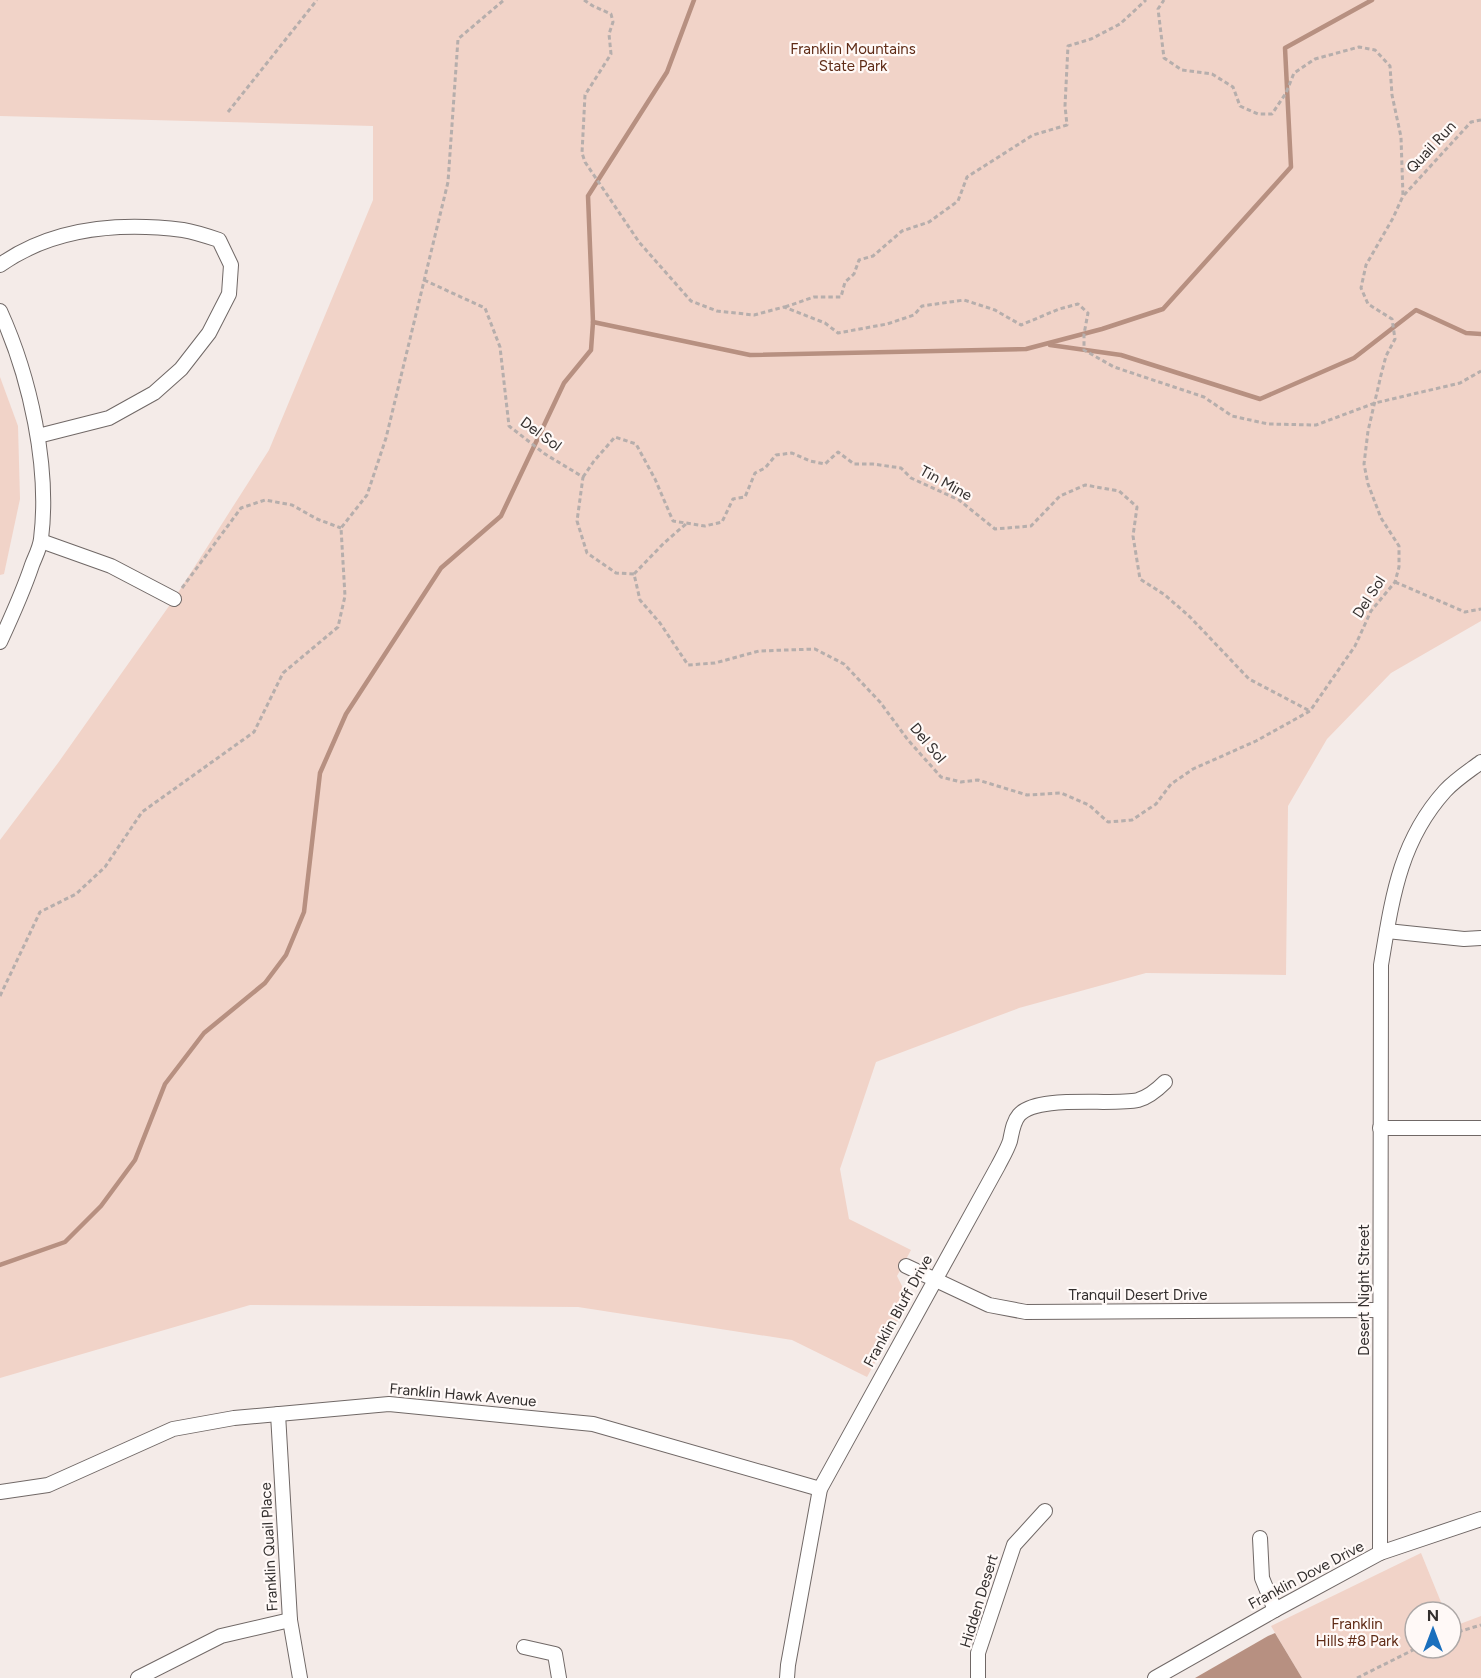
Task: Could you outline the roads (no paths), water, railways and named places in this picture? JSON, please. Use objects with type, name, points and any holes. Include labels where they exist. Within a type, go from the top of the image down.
[{"type":"street","points":[[0,264],[12,256],[64,234],[94,229],[131,228],[184,230],[219,240],[231,265],[229,294],[209,333],[181,369],[154,393],[109,418],[38,436]]},
{"type":"street","points":[[0,311],[26,379],[38,436],[42,491],[41,541],[23,592],[0,642]]},
{"type":"street","points":[[41,541],[111,566],[174,599]]},
{"type":"street","name":"Desert Night Street","points":[[1380,1553],[1381,965],[1391,903],[1402,863],[1418,828],[1446,790],[1481,762]]},
{"type":"street","points":[[1387,931],[1464,939],[1481,938]]},
{"type":"street","name":"Franklin Bluff Drive","points":[[787,1678],[820,1489],[1002,1160],[1019,1115],[1041,1105],[1065,1102],[1139,1100],[1155,1092],[1165,1082]]},
{"type":"street","points":[[1380,1128],[1481,1128]]},
{"type":"street","name":"Tranquil Desert Drive","points":[[906,1266],[989,1305],[1026,1312],[1380,1310]]},
{"type":"street","name":"Franklin Hawk Avenue","points":[[0,1492],[48,1485],[173,1429],[234,1418],[389,1404],[593,1425],[820,1489]]},
{"type":"street","name":"Franklin Quail Place","points":[[278,1414],[290,1620],[300,1678]]},
{"type":"street","name":"Hidden Desert","points":[[978,1678],[978,1653],[1014,1545],[1045,1511]]},
{"type":"street","name":"Franklin Dove Drive","points":[[1155,1678],[1380,1553],[1481,1519]]},
{"type":"street","points":[[1260,1538],[1262,1578],[1275,1610]]},
{"type":"street","points":[[138,1678],[221,1636],[290,1620]]},
{"type":"street","points":[[524,1647],[555,1654],[559,1678]]},
{"type":"waterway","points":[[0,1265],[65,1242],[101,1206],[135,1160],[165,1084],[204,1033],[265,983],[286,955],[304,912],[320,773],[346,714],[441,568],[501,516],[564,383],[591,350],[593,322],[588,196],[667,72],[694,0]]},
{"type":"waterway","points":[[593,322],[750,355],[1026,349],[1102,329],[1163,309],[1291,167],[1285,48],[1372,0]]},
{"type":"waterway","points":[[1050,345],[1121,355],[1260,399],[1354,358],[1416,310],[1466,333],[1481,334]]},
{"type":"park label","name":"Franklin Mountains State Park","points":[[853,58]]},
{"type":"park label","name":"Franklin Hills #8 Park","points":[[1357,1632]]}]
